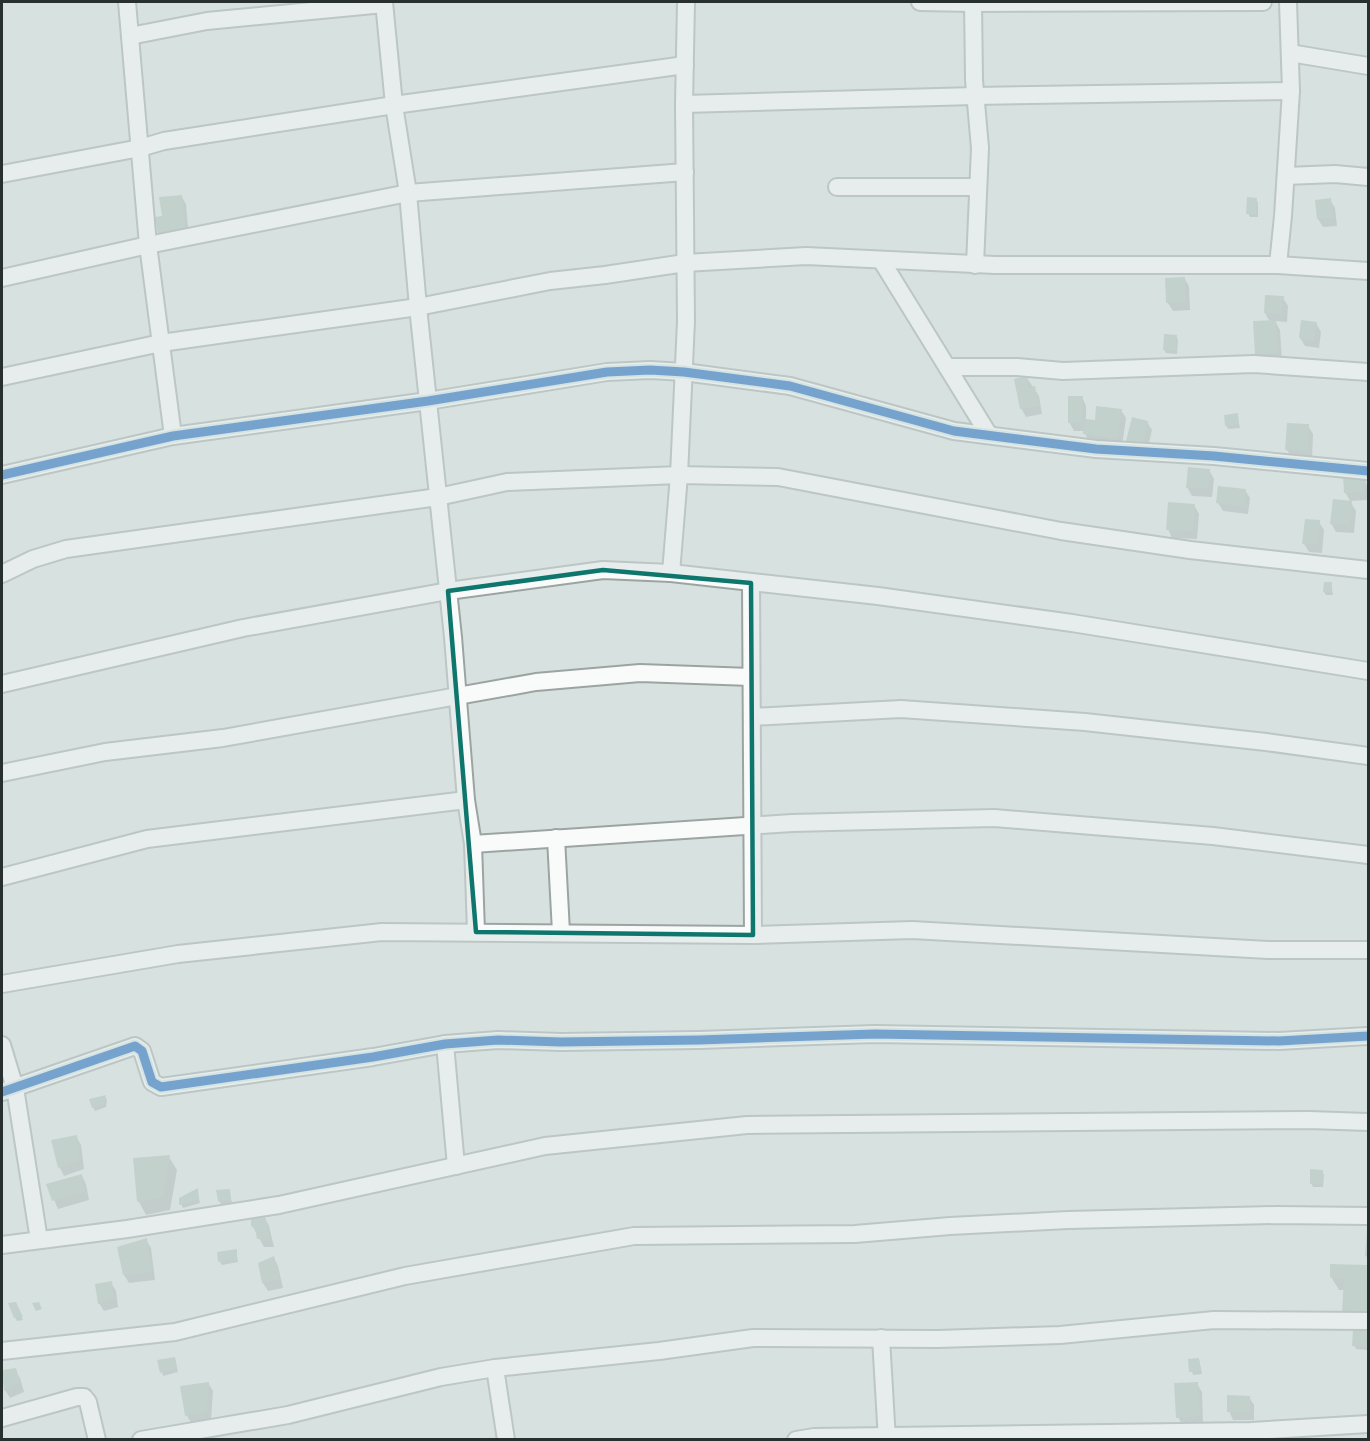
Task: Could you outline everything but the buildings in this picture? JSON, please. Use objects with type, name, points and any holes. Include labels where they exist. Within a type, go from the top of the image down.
[{"type":"street","points":[[127,2],[148,245],[173,436]]},
{"type":"street","points":[[671,573],[684,372],[686,2]]},
{"type":"street","points":[[920,2],[1263,2]]},
{"type":"street","points":[[973,2],[975,96],[980,148],[975,265]]},
{"type":"street","points":[[1278,265],[1291,92],[1288,2]]},
{"type":"street","points":[[130,36],[207,21],[384,3],[394,105],[408,193],[448,591],[466,800],[473,844],[476,932]]},
{"type":"street","points":[[1290,53],[1368,66]]},
{"type":"street","points":[[2,174],[140,148],[164,141],[394,105],[685,65]]},
{"type":"street","points":[[684,104],[975,96],[1291,92]]},
{"type":"street","points":[[2,278],[148,245],[408,193],[685,172]]},
{"type":"street","points":[[1286,176],[1335,174],[1368,177]]},
{"type":"street","points":[[837,187],[978,187]]},
{"type":"street","points":[[2,377],[161,343],[418,307],[550,280],[605,275],[686,263],[806,256],[975,265],[1278,265],[1368,271]]},
{"type":"street","points":[[881,260],[989,435]]},
{"type":"street","points":[[947,367],[998,366],[1063,371],[1254,364],[1368,372]]},
{"type":"street","points":[[2,475],[173,436],[428,401],[607,372],[684,372],[790,386],[954,431],[1096,449],[1214,456],[1368,471]]},
{"type":"street","points":[[2,574],[33,559],[66,549],[438,497],[507,482],[679,475],[778,477],[1061,531],[1190,550],[1368,570]]},
{"type":"street","points":[[2,684],[243,628],[448,591],[603,570],[671,573],[878,596],[1061,621],[1368,671]]},
{"type":"street","points":[[751,583],[753,935]]},
{"type":"street","points":[[2,772],[105,752],[223,738],[536,682],[640,673],[751,677]]},
{"type":"street","points":[[752,717],[901,708],[1085,722],[1368,756]]},
{"type":"street","points":[[2,877],[147,839],[466,800]]},
{"type":"street","points":[[473,844],[752,826],[993,819],[1213,836],[1368,855]]},
{"type":"street","points":[[556,838],[561,932]]},
{"type":"street","points":[[2,984],[178,954],[382,932],[753,935],[912,930],[1268,950],[1368,950]]},
{"type":"street","points":[[8,1090],[135,1046],[142,1051],[152,1082],[161,1087],[373,1057],[445,1044],[498,1040],[699,1040],[875,1034],[1279,1041],[1368,1036]]},
{"type":"street","points":[[445,1044],[456,1166]]},
{"type":"street","points":[[2,1045],[8,1090],[39,1240]]},
{"type":"street","points":[[2,1245],[127,1229],[279,1205],[545,1146],[747,1125],[1309,1120],[1368,1122]]},
{"type":"street","points":[[2,1351],[175,1332],[405,1276],[634,1236],[855,1234],[1068,1220],[1276,1215],[1368,1216]]},
{"type":"street","points":[[141,1440],[288,1415],[441,1377],[495,1368],[659,1351],[753,1338],[1060,1335],[1214,1320],[1368,1321]]},
{"type":"street","points":[[881,1338],[886,1438]]},
{"type":"street","points":[[495,1368],[507,1440]]},
{"type":"street","points":[[2,1418],[84,1397],[88,1402],[97,1440]]},
{"type":"street","points":[[796,1440],[814,1437],[886,1438],[1251,1431],[1368,1424]]},
{"type":"highlighted area","points":[[603,570],[751,583],[753,935],[476,932],[448,591]]},
{"type":"cycle path","points":[[2,475],[173,436],[428,401],[607,372],[650,370],[684,372],[790,386],[954,431],[1096,449],[1214,456],[1368,471]]},
{"type":"cycle path","points":[[2,1092],[135,1046],[142,1051],[152,1082],[161,1087],[373,1057],[445,1044],[498,1040],[561,1042],[699,1040],[875,1034],[1279,1041],[1368,1036]]}]
